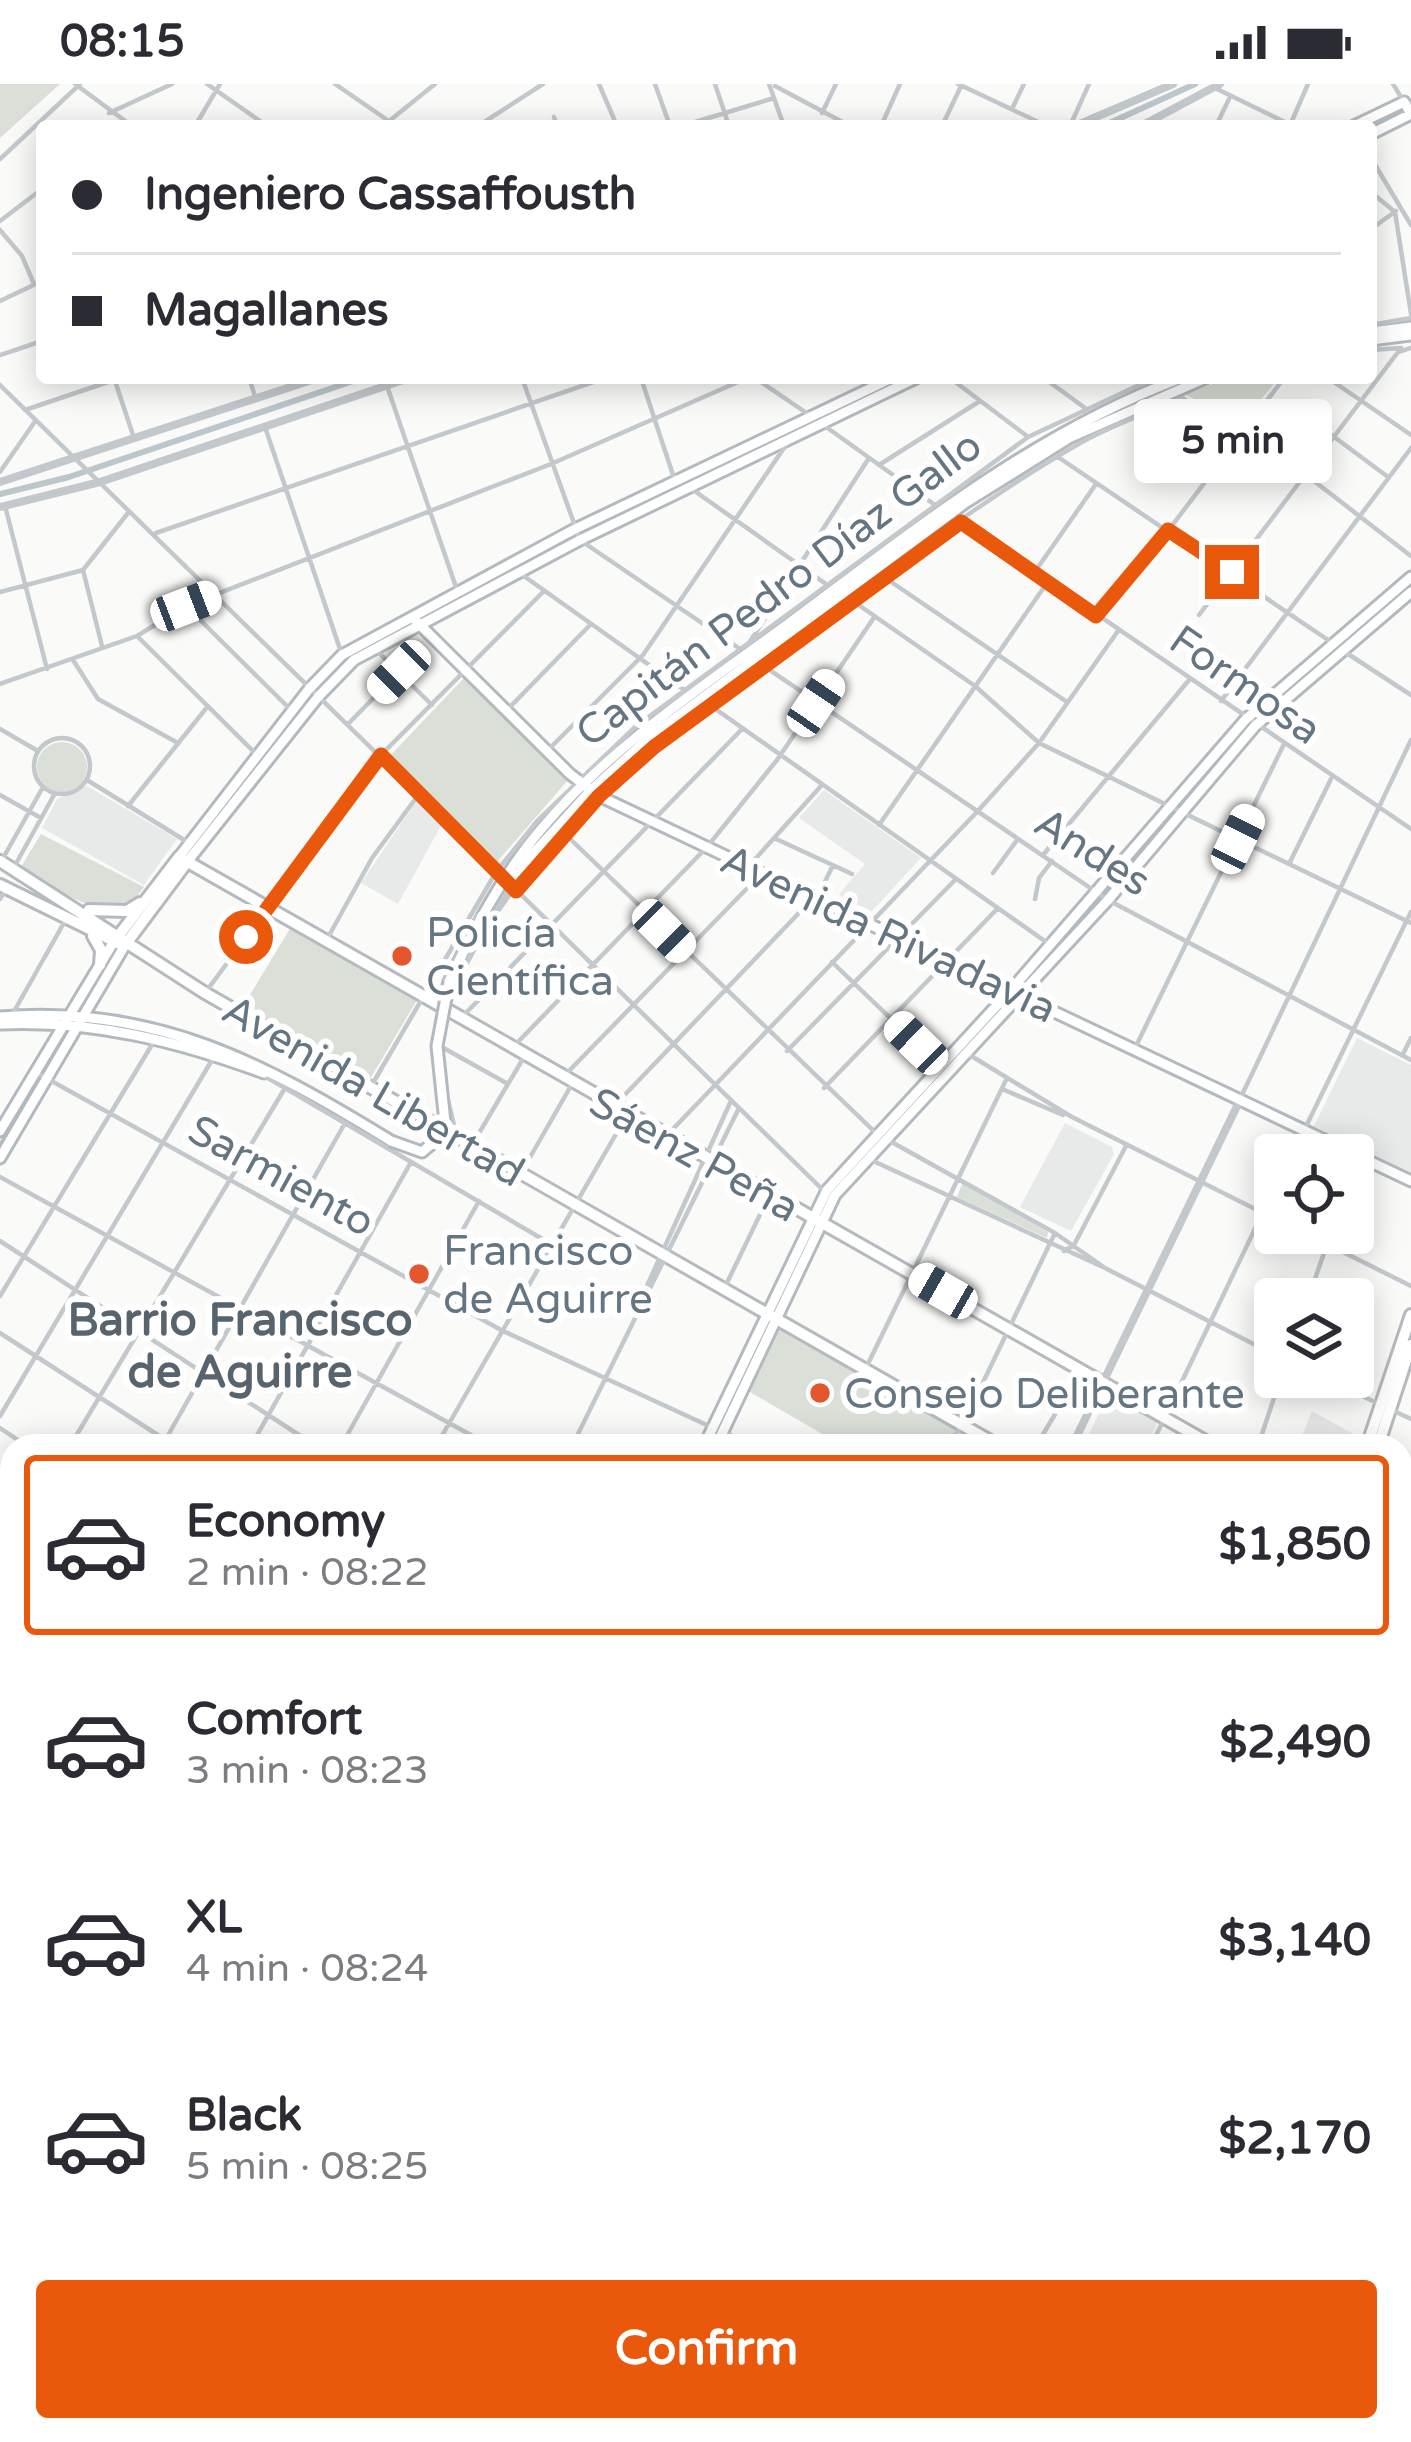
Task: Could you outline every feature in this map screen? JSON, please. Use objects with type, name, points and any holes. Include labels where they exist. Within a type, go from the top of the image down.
[{"type":"main road","points":[[1368,120],[1407,103],[1411,114],[1377,131]]},
{"type":"main road","points":[[1377,329],[1411,331]]},
{"type":"main road","points":[[0,1131],[81,1020],[119,942],[152,893],[183,860],[190,843],[292,711],[348,664],[458,593],[788,442],[882,384]]},
{"type":"main road","points":[[0,1158],[67,1020],[100,964],[342,655],[519,573],[675,481],[902,384]]},
{"type":"main road","points":[[4,1019],[81,1020],[216,1045],[392,1141],[422,1152],[446,1132],[437,1046],[449,982],[518,866],[588,788],[942,510],[1062,431],[1154,384]]},
{"type":"main road","points":[[816,1221],[1170,807],[1251,722],[1411,577]]},
{"type":"main road","points":[[1338,647],[1411,592]]},
{"type":"main road","name":"Avenida Rivadavia","points":[[418,622],[588,788],[1311,1134]]},
{"type":"main road","points":[[963,1051],[1022,995],[1108,900],[1251,722]]},
{"type":"main road","name":"Sáenz Peña","points":[[183,860],[1194,1434]]},
{"type":"main road","name":"Avenida Libertad","points":[[5,864],[70,902],[119,942],[205,993],[977,1434]]},
{"type":"main road","points":[[38,906],[46,900],[46,889]]},
{"type":"main road","name":"Avenida Libertad","points":[[2,891],[119,942]]},
{"type":"main road","points":[[70,902],[96,912],[118,912],[152,893]]},
{"type":"main road","points":[[86,930],[100,944],[100,964]]},
{"type":"main road","points":[[81,1020],[215,1055],[307,1092]]},
{"type":"main road","points":[[713,1434],[816,1221],[825,1192],[866,1157]]},
{"type":"main road","name":"Avenida Rivadavia","points":[[1374,1163],[1411,1180]]},
{"type":"main road","points":[[1380,1434],[1411,1315]]},
{"type":"main road","points":[[1373,1434],[1411,1345]]},
{"type":"main road","points":[[717,1429],[717,1434]]},
{"type":"street","points":[[110,113],[172,84]]},
{"type":"street","points":[[207,84],[218,87],[259,120]]},
{"type":"street","points":[[335,84],[384,120]]},
{"type":"street","points":[[394,120],[435,84]]},
{"type":"street","points":[[526,84],[533,91]]},
{"type":"street","points":[[488,120],[543,84]]},
{"type":"street","points":[[599,84],[614,120]]},
{"type":"street","points":[[655,84],[668,120]]},
{"type":"street","points":[[715,84],[727,120]]},
{"type":"street","points":[[822,113],[836,84]]},
{"type":"street","points":[[883,120],[900,84]]},
{"type":"street","points":[[945,120],[961,84],[1034,120]]},
{"type":"street","points":[[1012,110],[1024,84]]},
{"type":"street","points":[[1074,120],[1089,84]]},
{"type":"street","points":[[1086,120],[1173,84]]},
{"type":"street","points":[[1294,120],[1308,84]]},
{"type":"street","points":[[1393,84],[1407,103]]},
{"type":"street","points":[[41,120],[77,85],[121,120]]},
{"type":"street","points":[[772,85],[837,120]]},
{"type":"street","points":[[772,85],[782,120]]},
{"type":"street","points":[[1152,120],[1217,86],[1229,97],[1281,120]]},
{"type":"street","points":[[199,120],[218,87]]},
{"type":"street","points":[[1219,120],[1229,97]]},
{"type":"street","points":[[701,120],[774,98]]},
{"type":"street","points":[[501,112],[504,120]]},
{"type":"street","points":[[0,159],[36,124]]},
{"type":"street","points":[[1377,170],[1411,225]]},
{"type":"street","points":[[0,220],[36,194]]},
{"type":"street","points":[[1377,196],[1397,209],[1411,315],[1377,327]]},
{"type":"street","points":[[1377,224],[1397,209]]},
{"type":"street","points":[[0,230],[22,256],[34,284],[0,301]]},
{"type":"street","points":[[0,356],[36,343]]},
{"type":"street","points":[[1377,350],[1411,348]]},
{"type":"street","points":[[1377,380],[1402,349]]},
{"type":"street","points":[[26,410],[101,384]]},
{"type":"street","points":[[118,384],[135,441]]},
{"type":"street","points":[[251,384],[256,398]]},
{"type":"street","points":[[0,482],[80,463],[299,384]]},
{"type":"street","points":[[47,669],[3,506],[265,428],[392,384]]},
{"type":"street","points":[[524,384],[577,535],[740,649]]},
{"type":"street","points":[[154,534],[587,384]]},
{"type":"street","points":[[643,384],[675,481]]},
{"type":"street","points":[[0,684],[137,636],[186,606],[551,464],[737,384]]},
{"type":"street","name":"Formosa","points":[[760,384],[1331,779],[1411,829]]},
{"type":"street","points":[[958,384],[1028,436]]},
{"type":"street","points":[[1052,384],[1085,408]]},
{"type":"street","name":"Capitán Pedro Díaz Gallo","points":[[371,1086],[427,1002],[496,872],[588,788],[682,689],[942,510],[1028,436],[1085,408],[1153,384]]},
{"type":"street","points":[[1158,384],[1241,430],[1411,556]]},
{"type":"street","points":[[1096,616],[1279,384]]},
{"type":"street","points":[[1337,384],[1411,435]]},
{"type":"street","points":[[1198,615],[1374,384]]},
{"type":"street","points":[[0,385],[825,1192]]},
{"type":"street","points":[[387,386],[458,593]]},
{"type":"street","name":"Capitán Pedro Díaz Gallo","points":[[458,1138],[440,1046],[451,998],[509,884],[564,833],[588,788],[850,599],[1058,457],[1183,398]]},
{"type":"street","points":[[879,465],[980,401]]},
{"type":"street","points":[[1302,413],[1388,477]]},
{"type":"street","points":[[0,472],[36,420]]},
{"type":"street","points":[[265,428],[342,655]]},
{"type":"street","points":[[547,751],[639,658],[788,442]]},
{"type":"street","points":[[1221,701],[1411,448]]},
{"type":"street","points":[[1058,457],[1411,694]]},
{"type":"street","points":[[748,643],[796,563],[869,458]]},
{"type":"street","points":[[1034,573],[1096,483]]},
{"type":"street","points":[[689,487],[827,585]]},
{"type":"street","points":[[0,592],[83,570],[130,511]]},
{"type":"street","points":[[83,570],[103,649]]},
{"type":"street","points":[[519,573],[682,689]]},
{"type":"street","points":[[883,576],[1067,702]]},
{"type":"street","points":[[880,825],[1047,582]]},
{"type":"street","points":[[205,993],[381,755],[544,591]]},
{"type":"street","points":[[850,599],[975,686],[1039,743],[1409,922]]},
{"type":"street","points":[[186,606],[292,711]]},
{"type":"street","points":[[511,1049],[707,847],[780,757],[874,618]]},
{"type":"street","points":[[506,711],[591,624]]},
{"type":"street","points":[[665,1137],[1039,743],[1118,631]]},
{"type":"street","points":[[137,636],[258,755]]},
{"type":"street","points":[[376,649],[432,705]]},
{"type":"street","points":[[73,660],[98,699],[178,742]]},
{"type":"street","name":"Andes","points":[[760,664],[1108,900],[1411,1060]]},
{"type":"street","points":[[348,725],[399,672]]},
{"type":"street","points":[[1043,855],[1189,680]]},
{"type":"street","points":[[707,703],[1049,944]]},
{"type":"street","points":[[128,806],[208,706]]},
{"type":"street","points":[[0,729],[38,752]]},
{"type":"street","points":[[459,1020],[742,729]]},
{"type":"street","points":[[53,740],[72,740],[90,761],[86,780],[73,792],[54,793],[43,787],[34,770],[38,752],[53,740]]},
{"type":"street","points":[[1078,1434],[1411,740]]},
{"type":"street","points":[[1134,1050],[1283,746]]},
{"type":"street","points":[[1289,864],[1331,779]]},
{"type":"street","points":[[86,780],[190,843]]},
{"type":"street","points":[[748,867],[821,785]]},
{"type":"street","points":[[5,864],[43,787]]},
{"type":"street","points":[[5,864],[54,793]]},
{"type":"street","points":[[326,943],[371,858],[419,794]]},
{"type":"street","points":[[0,795],[40,818]]},
{"type":"street","points":[[564,833],[824,1088],[884,1138],[1054,1233],[1105,1268]]},
{"type":"street","points":[[774,838],[852,874]]},
{"type":"street","points":[[993,873],[1017,839]]},
{"type":"street","points":[[1036,899],[1040,878],[1052,861]]},
{"type":"street","points":[[613,1108],[813,897],[833,866]]},
{"type":"street","points":[[520,1174],[567,1081],[632,1005],[762,873]]},
{"type":"street","points":[[787,1052],[957,878]]},
{"type":"street","points":[[427,1002],[449,963],[509,884]]},
{"type":"street","points":[[824,1088],[998,908]]},
{"type":"street","points":[[1302,1134],[1411,912]]},
{"type":"street","points":[[4,1019],[65,921]]},
{"type":"street","points":[[832,962],[945,1071]]},
{"type":"street","points":[[0,1296],[156,1038]]},
{"type":"street","points":[[1403,1055],[1411,1038]]},
{"type":"street","points":[[440,1046],[508,1084]]},
{"type":"street","points":[[963,1051],[1072,1118],[1254,1209]]},
{"type":"street","points":[[0,1416],[215,1055]]},
{"type":"street","points":[[471,1146],[524,1057]]},
{"type":"street","points":[[250,1068],[552,1244]]},
{"type":"street","name":"Sarmiento","points":[[41,1076],[501,1330],[728,1434]]},
{"type":"street","points":[[865,1370],[1007,1078]]},
{"type":"street","points":[[77,1434],[285,1088]]},
{"type":"street","points":[[1002,1088],[1072,1118]]},
{"type":"street","points":[[578,1434],[708,1161],[730,1102]]},
{"type":"street","points":[[708,1161],[738,1110]]},
{"type":"street","points":[[443,1434],[626,1115]]},
{"type":"street","points":[[169,1434],[345,1123]]},
{"type":"street","points":[[1064,1251],[1074,1245],[1126,1146]]},
{"type":"street","points":[[866,1157],[1105,1268],[1254,1345]]},
{"type":"street","points":[[258,1434],[411,1162]]},
{"type":"street","points":[[0,1178],[465,1434]]},
{"type":"street","points":[[724,1289],[769,1196]]},
{"type":"street","points":[[348,1434],[479,1201]]},
{"type":"street","points":[[1155,1434],[1254,1230]]},
{"type":"street","points":[[956,1434],[1054,1233]]},
{"type":"street","points":[[0,1241],[297,1434]]},
{"type":"street","points":[[1348,1254],[1411,1286]]},
{"type":"street","points":[[0,1333],[151,1434]]},
{"type":"street","points":[[1043,1434],[1081,1371]]},
{"type":"street","points":[[1262,1434],[1274,1398]]},
{"type":"street","points":[[1366,1398],[1411,1419]]},
{"type":"shaded area","points":[[0,84],[60,84],[0,138]]},
{"type":"shaded area","points":[[1213,384],[1274,384],[1242,422],[1184,394]]},
{"type":"shaded area","points":[[464,678],[568,780],[496,863],[389,757]]},
{"type":"shaded area","points":[[62,742],[79,750],[87,767],[79,784],[62,792],[45,784],[37,767],[45,750]]},
{"type":"shaded area","points":[[87,786],[177,839],[144,885],[42,828],[57,799]]},
{"type":"shaded area","points":[[824,790],[921,858],[872,911],[842,900],[840,893],[865,864],[799,818]]},
{"type":"shaded area","points":[[417,800],[443,822],[398,904],[361,883]]},
{"type":"shaded area","points":[[41,834],[144,887],[117,907],[84,903],[67,895],[21,867]]},
{"type":"shaded area","points":[[291,927],[417,1000],[370,1079],[242,1008]]},
{"type":"shaded area","points":[[1357,1038],[1411,1065],[1411,1173],[1374,1155],[1374,1134],[1331,1134],[1314,1126]]},
{"type":"shaded area","points":[[1065,1123],[1112,1147],[1114,1154],[1071,1231],[1020,1207]]},
{"type":"shaded area","points":[[963,1182],[1048,1232],[1047,1238],[957,1197]]},
{"type":"shaded area","points":[[776,1321],[959,1426],[952,1434],[822,1434],[743,1388]]},
{"type":"shaded area","points":[[1108,1395],[1158,1421],[1152,1434],[1089,1434]]},
{"type":"shaded area","points":[[1312,1411],[1353,1434],[1303,1434]]},
{"type":"waterway","points":[[1116,120],[1195,84]]},
{"type":"waterway","points":[[1377,124],[1397,114]]},
{"type":"waterway","points":[[0,494],[69,477],[344,384]]},
{"type":"waterway","points":[[481,587],[564,540],[779,439]]},
{"type":"waterway","points":[[189,852],[325,679],[347,659],[446,606]]},
{"type":"waterway","points":[[80,1008],[95,982]]},
{"type":"waterway","points":[[0,1144],[68,1028]]},
{"type":"place","name":"Policía Científica","points":[[402,956]]},
{"type":"place","name":"Francisco de Aguirre","points":[[419,1274]]},
{"type":"place","name":"Consejo Deliberante","points":[[820,1393]]},
{"type":"district","name":"Barrio Francisco de Aguirre","points":[[240,1345]]},
{"type":"route","points":[[246,937],[381,755],[516,891],[599,796],[707,703],[961,522],[1096,616],[1130,581],[1168,530],[1232,572]]}]
